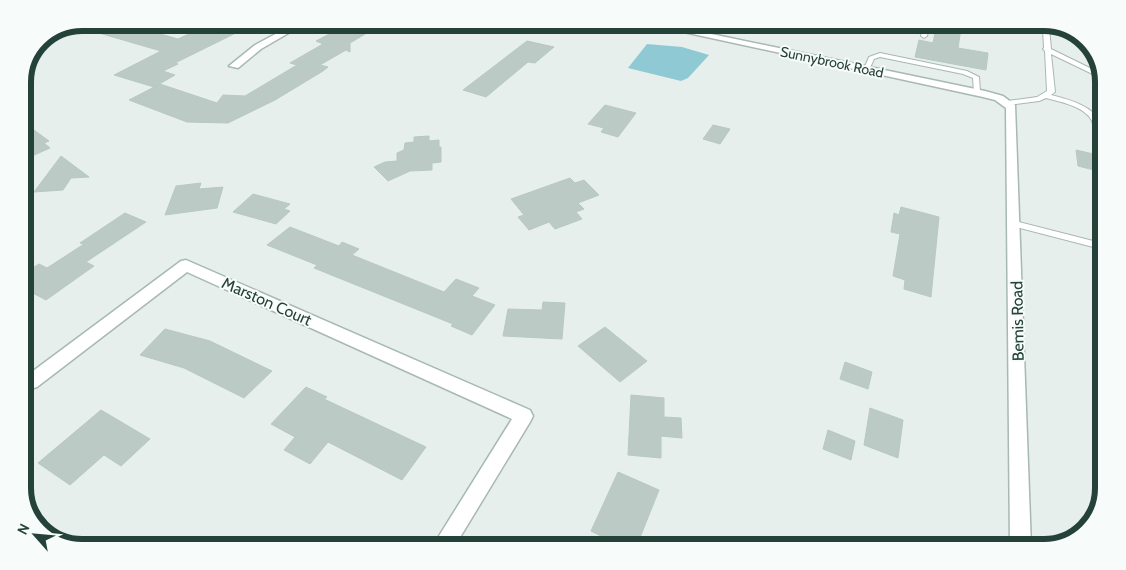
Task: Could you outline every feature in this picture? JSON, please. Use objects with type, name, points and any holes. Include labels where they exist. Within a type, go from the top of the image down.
[{"type":"street","points":[[234,66],[253,50],[287,31]]},
{"type":"street","name":"Sunnybrook Road","points":[[684,31],[976,92],[1006,102]]},
{"type":"street","name":"Bemis Road","points":[[1006,102],[1013,112],[1021,539]]},
{"type":"street","name":"Marston Court","points":[[31,382],[186,265],[524,416],[447,539]]},
{"type":"lane","points":[[924,36],[925,31]]},
{"type":"lane","points":[[1006,102],[1038,99],[1051,92],[1046,31]]},
{"type":"lane","points":[[1046,49],[1094,73]]},
{"type":"lane","points":[[867,69],[871,58],[880,56],[956,70],[976,77],[976,92]]},
{"type":"lane","points":[[1046,96],[1087,112],[1095,121]]},
{"type":"lane","points":[[1015,224],[1095,244]]},
{"type":"water","points":[[647,44],[682,47],[709,55],[688,78],[681,81],[628,68]]},
{"type":"building","points":[[104,31],[150,31],[178,39],[196,31],[240,31],[175,63],[178,64],[163,71],[175,75],[154,87],[114,75],[161,51],[99,33]]},
{"type":"building","points":[[335,31],[370,31],[350,43],[350,52],[346,50],[320,65],[328,67],[323,71],[275,100],[228,123],[187,122],[129,100],[160,84],[217,103],[223,95],[245,96],[297,65],[290,63],[323,44],[316,41]]},
{"type":"building","points":[[935,31],[961,31],[958,48],[988,53],[986,70],[915,57],[919,40],[933,43]]},
{"type":"building","points":[[527,41],[554,47],[535,63],[528,62],[486,97],[463,90]]},
{"type":"building","points":[[605,105],[636,113],[618,137],[601,132],[604,128],[588,124]]},
{"type":"building","points":[[713,125],[730,129],[720,144],[703,139]]},
{"type":"building","points":[[31,128],[49,141],[44,143],[50,148],[31,156]]},
{"type":"building","points":[[429,136],[429,141],[439,140],[439,147],[441,147],[441,162],[432,163],[432,170],[410,171],[388,181],[374,167],[385,162],[397,161],[397,153],[404,150],[405,143],[414,142],[414,137]]},
{"type":"building","points":[[1076,150],[1095,154],[1095,170],[1078,166]]},
{"type":"building","points":[[61,156],[89,177],[71,178],[63,190],[34,192]]},
{"type":"building","points":[[570,178],[575,183],[584,180],[599,195],[578,203],[584,209],[576,212],[582,219],[555,229],[549,222],[529,230],[518,217],[524,215],[511,199]]},
{"type":"building","points":[[201,183],[199,189],[223,187],[217,208],[165,215],[176,186]]},
{"type":"building","points":[[253,194],[290,204],[284,209],[290,211],[276,224],[233,212]]},
{"type":"building","points":[[901,207],[939,217],[931,297],[904,289],[905,280],[893,276],[900,234],[891,232],[894,213],[899,215]]},
{"type":"building","points":[[125,213],[146,222],[86,262],[94,266],[46,300],[31,292],[31,269],[39,264],[47,268],[84,244],[80,243]]},
{"type":"building","points":[[290,227],[339,246],[342,242],[359,249],[352,255],[444,292],[456,279],[479,288],[472,296],[495,305],[472,335],[451,326],[453,324],[314,268],[317,265],[267,245]]},
{"type":"building","points":[[543,302],[565,303],[562,339],[503,336],[508,309],[542,310]]},
{"type":"building","points":[[605,327],[647,361],[620,382],[578,346]]},
{"type":"building","points":[[165,329],[210,341],[272,371],[244,398],[184,368],[140,355]]},
{"type":"building","points":[[845,362],[872,372],[868,389],[840,379]]},
{"type":"building","points":[[306,387],[327,397],[324,399],[426,447],[402,480],[328,442],[310,464],[284,450],[295,437],[271,424]]},
{"type":"building","points":[[631,395],[664,398],[664,417],[681,418],[682,438],[661,436],[661,458],[628,455]]},
{"type":"building","points":[[870,408],[903,420],[898,458],[864,445]]},
{"type":"building","points":[[101,410],[150,439],[121,466],[104,455],[70,485],[38,463]]},
{"type":"building","points":[[828,430],[855,441],[851,460],[823,449]]},
{"type":"building","points":[[618,472],[659,490],[639,539],[607,539],[591,531]]}]
